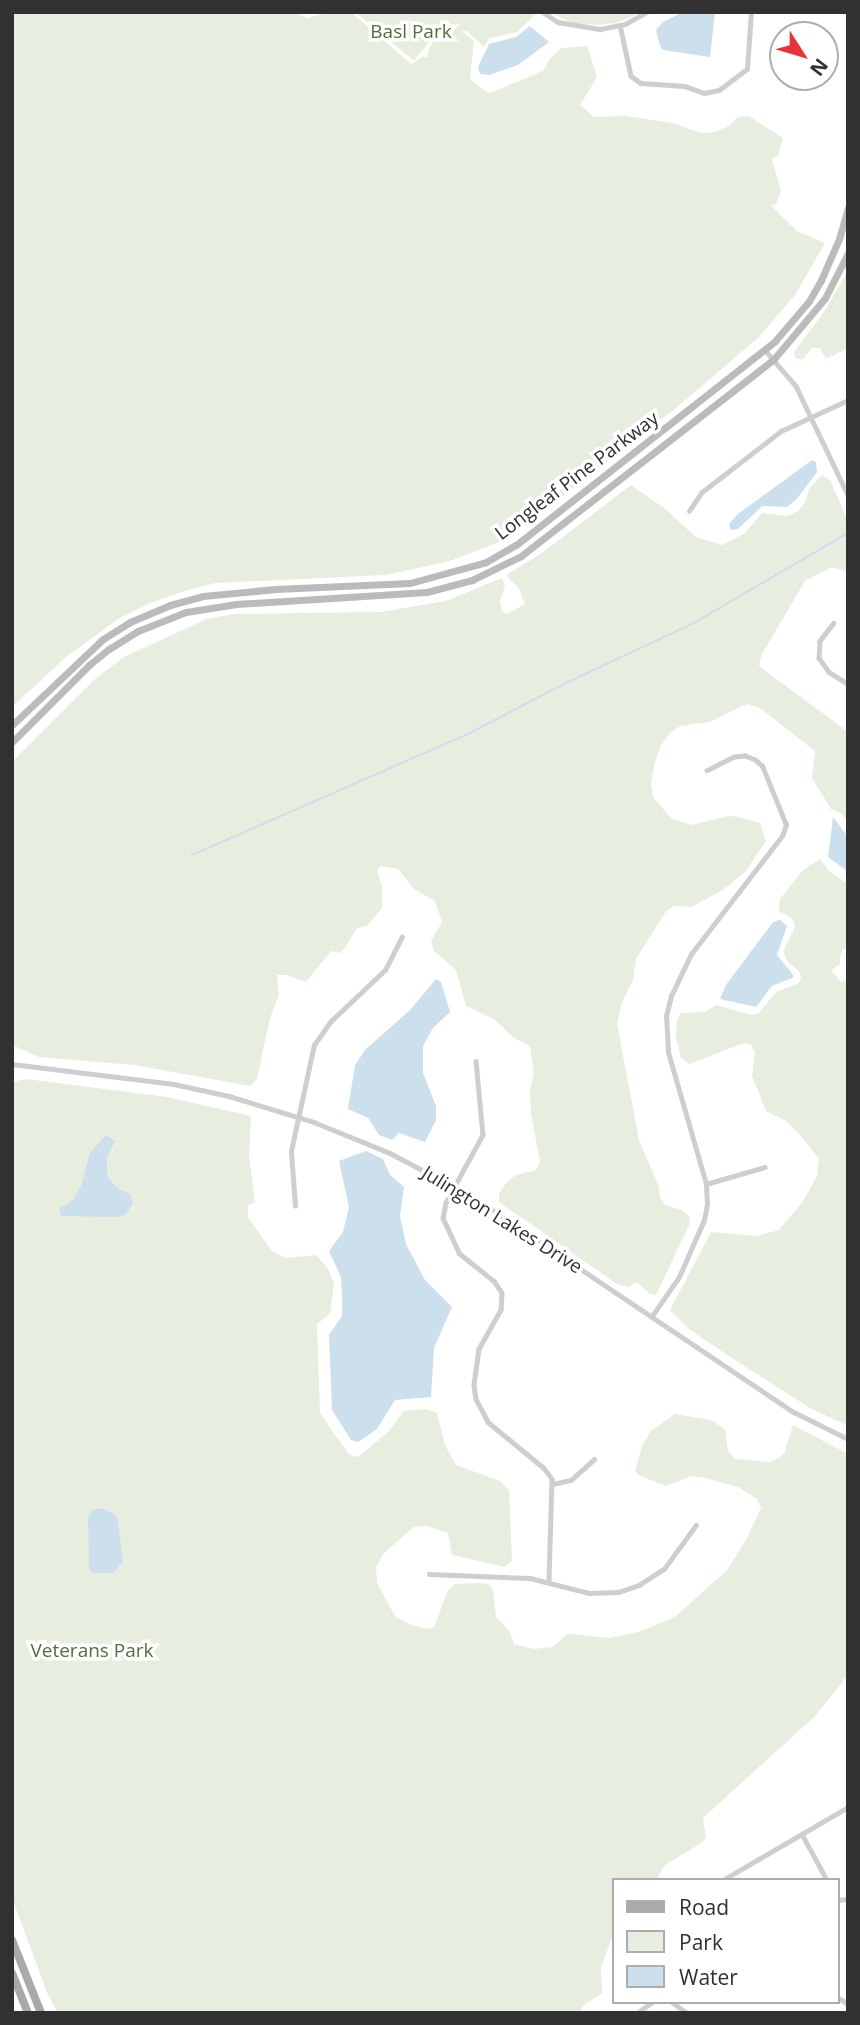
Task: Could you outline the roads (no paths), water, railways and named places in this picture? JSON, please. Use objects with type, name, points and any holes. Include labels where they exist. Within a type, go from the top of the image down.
[{"type":"main road","name":"Longleaf Pine Parkway","points":[[12,725],[103,639],[131,622],[170,605],[203,596],[276,589],[410,583],[467,569],[516,545],[765,350],[809,301],[836,247],[848,207]]},
{"type":"main road","name":"Longleaf Pine Parkway","points":[[12,742],[89,665],[109,649],[138,631],[186,612],[236,604],[415,594],[472,580],[521,556],[773,360],[825,298],[848,253]]},
{"type":"main road","points":[[467,569],[472,580]]},
{"type":"main road","points":[[12,1940],[41,2013]]},
{"type":"main road","points":[[12,1974],[28,2013]]},
{"type":"street","points":[[543,12],[558,22],[600,29],[620,25],[647,12]]},
{"type":"street","points":[[620,25],[631,76],[641,83],[684,86],[704,93],[719,90],[747,69],[751,12]]},
{"type":"street","points":[[765,350],[796,386],[848,495]]},
{"type":"street","points":[[689,511],[694,501],[712,485],[781,432],[848,400]]},
{"type":"street","points":[[834,623],[820,641],[819,658],[829,672],[848,684]]},
{"type":"street","points":[[653,1316],[679,1277],[697,1237],[707,1204],[706,1184],[668,1052],[665,1034],[668,1006],[677,980],[691,954],[782,836],[786,825],[762,766],[755,760],[745,756],[734,757],[708,771]]},
{"type":"street","points":[[295,1206],[290,1166],[309,1059],[321,1033],[376,980],[402,937]]},
{"type":"street","points":[[476,1061],[483,1135],[443,1211],[447,1228],[465,1260],[495,1281],[502,1293],[501,1310],[479,1349],[475,1366],[476,1399],[488,1422],[544,1468],[553,1484],[549,1583]]},
{"type":"street","name":"Julington Lakes Drive","points":[[12,1064],[174,1084],[229,1096],[298,1117],[390,1153],[455,1187],[794,1412],[848,1439]]},
{"type":"street","points":[[706,1184],[765,1167]]},
{"type":"street","points":[[553,1484],[571,1480],[594,1459]]},
{"type":"street","points":[[429,1574],[530,1578],[589,1593],[619,1592],[639,1585],[664,1569],[683,1547],[696,1525]]},
{"type":"street","points":[[726,1878],[848,1807]]},
{"type":"street","points":[[802,1834],[826,1878]]},
{"type":"street","points":[[637,2013],[644,2004]]},
{"type":"water","points":[[683,12],[715,12],[710,57],[663,50],[660,46],[656,30],[663,22]]},
{"type":"water","points":[[530,26],[549,42],[518,65],[489,75],[480,74],[478,67],[489,44],[516,37]]},
{"type":"water","points":[[812,460],[816,462],[817,472],[796,500],[787,507],[762,506],[738,529],[731,530],[729,524],[738,514]]},
{"type":"water","points":[[833,817],[848,837],[848,872],[828,857]]},
{"type":"water","points":[[780,920],[787,926],[777,955],[794,976],[772,986],[756,1007],[720,999],[726,985],[773,922]]},
{"type":"water","points":[[436,979],[441,982],[450,1012],[433,1028],[423,1046],[423,1073],[436,1106],[436,1120],[425,1142],[399,1133],[392,1140],[379,1135],[368,1118],[348,1109],[355,1065],[365,1050],[410,1010]]},
{"type":"water","points":[[106,1135],[115,1141],[107,1158],[107,1175],[116,1187],[131,1195],[133,1204],[125,1215],[118,1217],[61,1216],[59,1209],[73,1200],[81,1186],[90,1153]]},
{"type":"water","points":[[366,1151],[383,1159],[390,1175],[404,1187],[400,1216],[406,1244],[425,1280],[452,1307],[434,1348],[431,1397],[395,1400],[377,1429],[358,1442],[351,1440],[332,1410],[329,1335],[342,1316],[342,1297],[341,1277],[329,1251],[343,1232],[349,1207],[339,1161]]},
{"type":"water","points":[[100,1508],[114,1513],[118,1521],[123,1562],[113,1573],[93,1573],[89,1568],[88,1517],[93,1510]]},
{"type":"waterway","points":[[192,855],[466,735],[568,682],[692,624],[848,533]]},
{"type":"park label","name":"Basl Park","points":[[411,32]]},
{"type":"park label","name":"Veterans Park","points":[[92,1651]]}]
